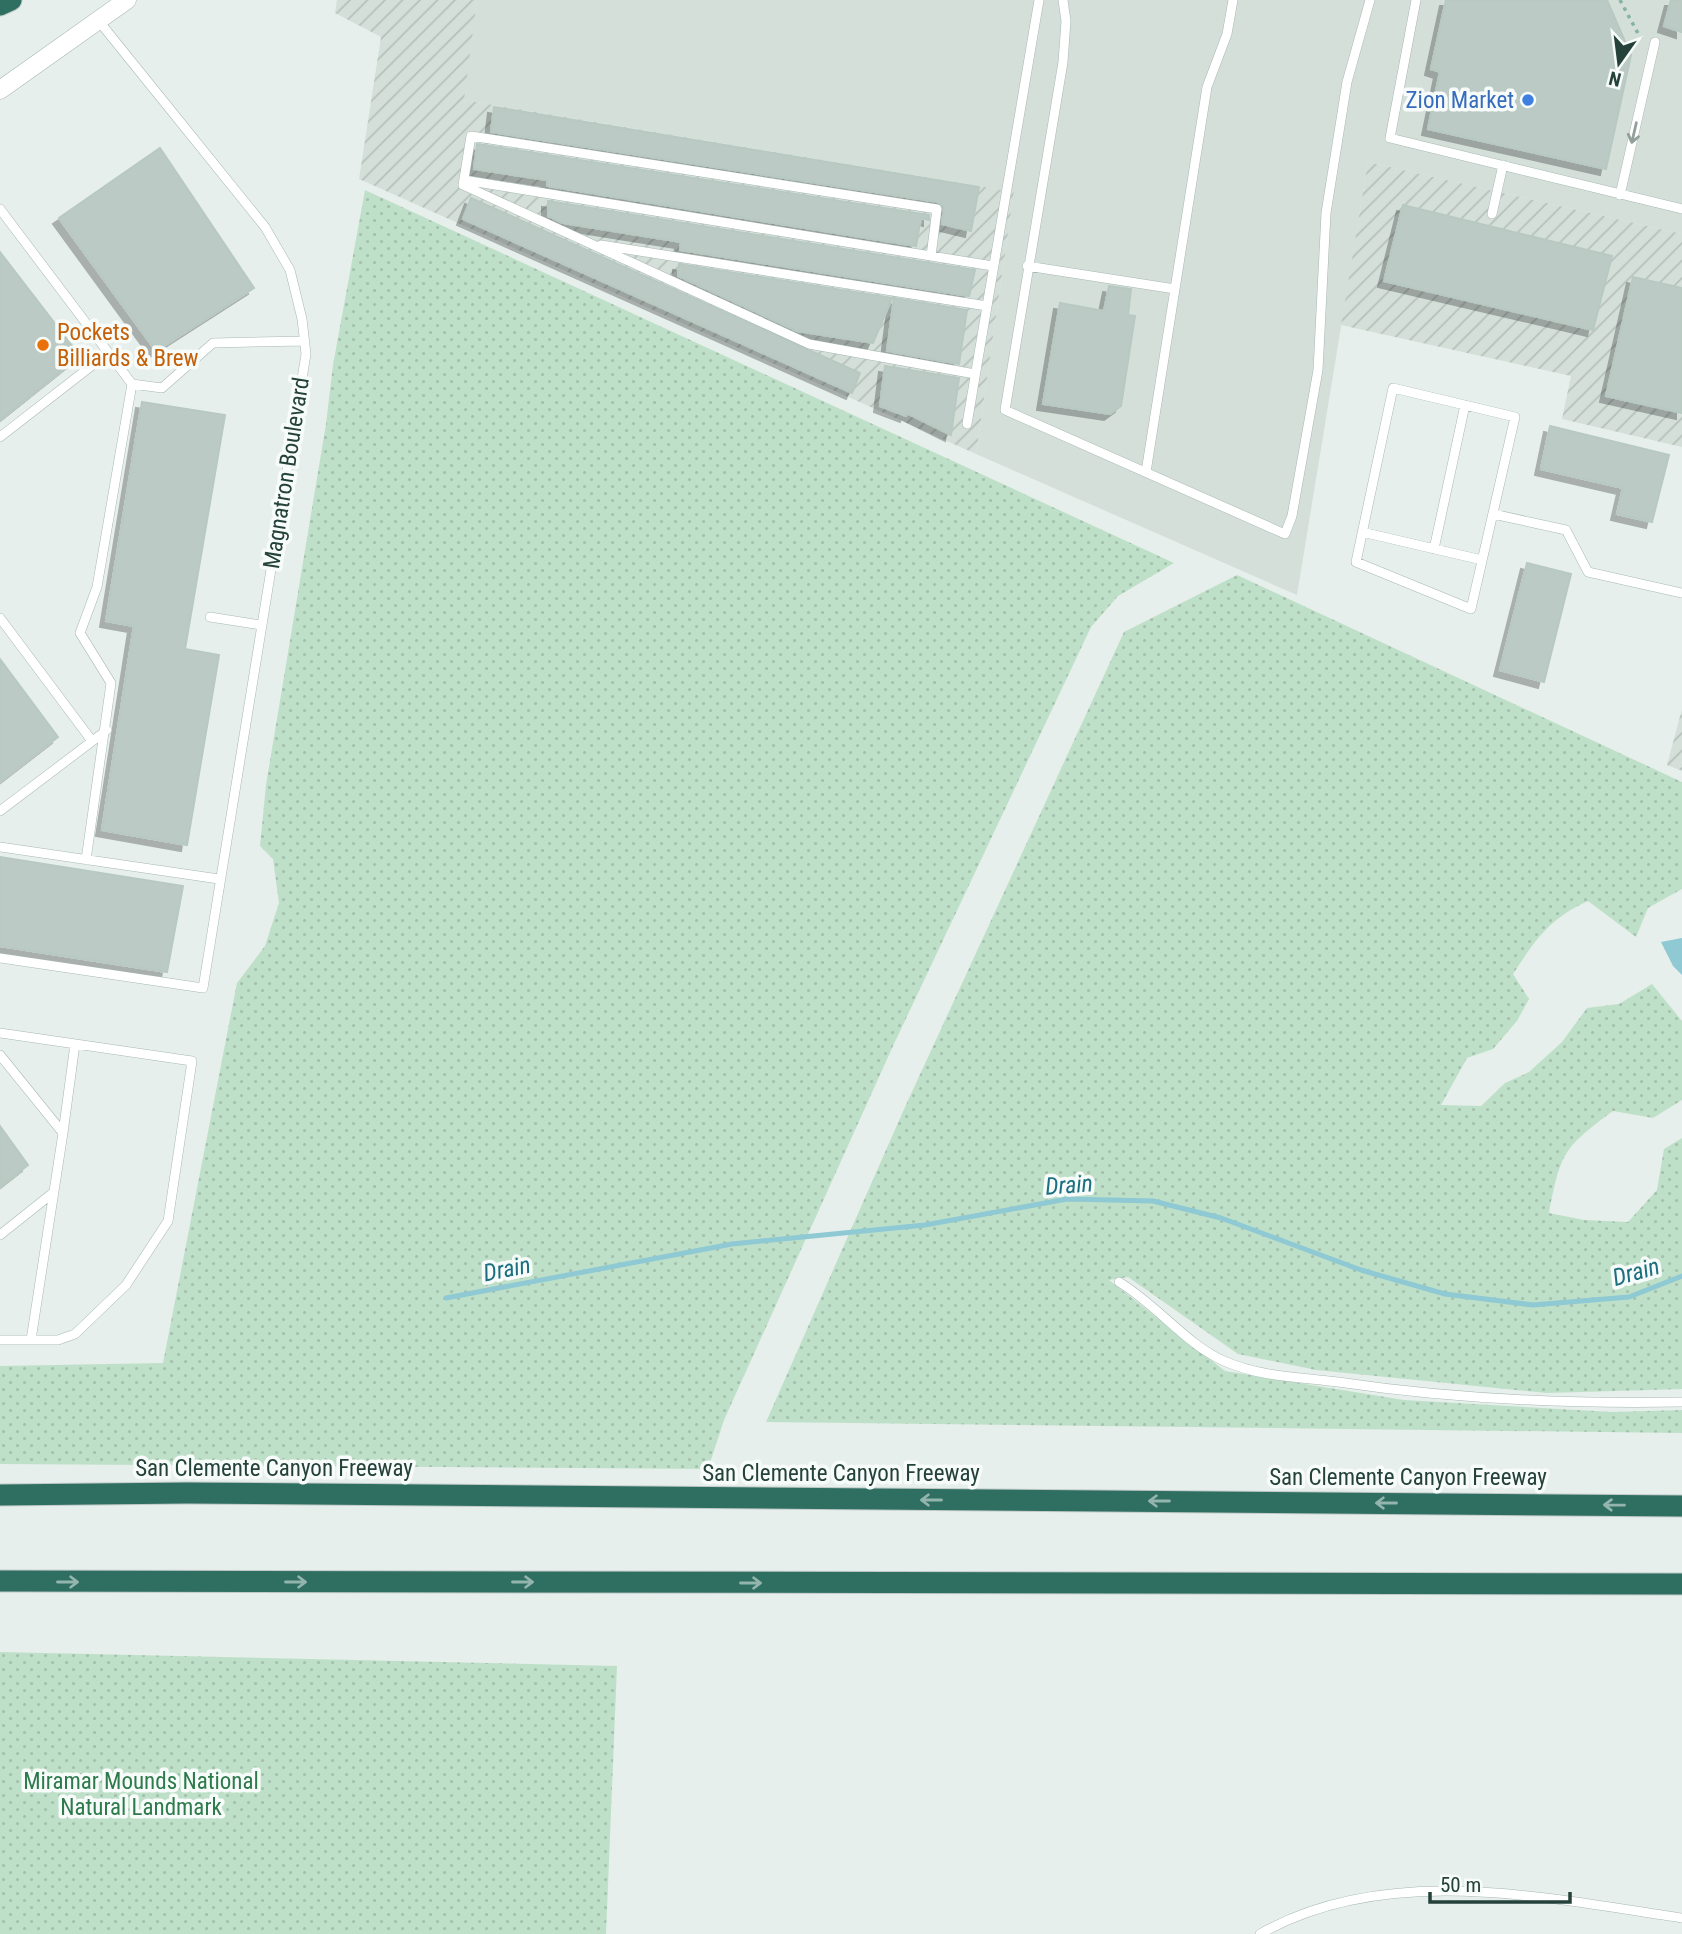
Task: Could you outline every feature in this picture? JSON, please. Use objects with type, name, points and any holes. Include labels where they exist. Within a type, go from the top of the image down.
[{"type":"highway","points":[[0,5],[11,0]]},
{"type":"highway","name":"San Clemente Canyon Freeway","points":[[0,1495],[187,1493],[1682,1506]]},
{"type":"highway","points":[[0,1581],[1682,1584]]},
{"type":"highway","points":[[1552,1584],[1682,1595]]},
{"type":"street","points":[[0,90],[127,0]]},
{"type":"lane","points":[[967,424],[1038,0]]},
{"type":"lane","points":[[1063,0],[1066,21],[1063,62],[1005,410],[1285,534],[1292,516],[1318,370],[1326,213],[1347,82],[1370,0]]},
{"type":"lane","points":[[1146,472],[1207,87],[1227,34],[1233,0]]},
{"type":"lane","points":[[1416,0],[1390,138],[1682,209]]},
{"type":"lane","name":"Magnatron Boulevard","points":[[0,958],[203,988],[306,354],[290,270],[265,227],[98,20]]},
{"type":"lane","points":[[1620,195],[1655,42]]},
{"type":"lane","points":[[931,256],[937,209],[471,136],[463,185],[808,344],[975,374]]},
{"type":"lane","points":[[1492,214],[1503,165]]},
{"type":"lane","points":[[464,180],[993,266]]},
{"type":"lane","points":[[0,209],[132,384],[162,388],[213,343],[304,341]]},
{"type":"lane","points":[[588,243],[987,306]]},
{"type":"lane","points":[[1027,266],[1175,289]]},
{"type":"lane","points":[[0,437],[108,353]]},
{"type":"lane","points":[[86,860],[107,730],[111,683],[80,633],[97,587],[132,384]]},
{"type":"lane","points":[[1393,388],[1515,417],[1493,514],[1471,609],[1356,562],[1393,388]]},
{"type":"lane","points":[[1434,549],[1465,405]]},
{"type":"lane","points":[[1493,514],[1566,530],[1588,572],[1682,593]]},
{"type":"lane","points":[[1362,532],[1482,559]]},
{"type":"lane","points":[[210,617],[261,625]]},
{"type":"lane","points":[[0,618],[92,741]]},
{"type":"lane","points":[[0,811],[107,730]]},
{"type":"lane","points":[[0,847],[219,880]]},
{"type":"lane","points":[[0,1033],[192,1061],[168,1221],[125,1285],[75,1334],[58,1340],[0,1340]]},
{"type":"lane","points":[[31,1340],[75,1044]]},
{"type":"lane","points":[[0,1055],[63,1132]]},
{"type":"lane","points":[[0,1235],[54,1192]]},
{"type":"lane","points":[[1119,1282],[1145,1298],[1206,1352],[1260,1373],[1391,1390],[1616,1405],[1682,1402]]},
{"type":"lane","points":[[1260,1934],[1341,1901],[1453,1891],[1586,1903],[1682,1918]]},
{"type":"path","points":[[1620,0],[1644,45]]},
{"type":"shaded area","points":[[337,0],[477,0],[464,100],[1014,192],[976,454],[359,179],[381,37],[335,13]]},
{"type":"shaded area","points":[[477,0],[1682,0],[1682,234],[1368,162],[1297,595],[976,454],[1014,192],[463,100]]},
{"type":"shaded area","points":[[1368,162],[1682,234],[1682,447],[1562,419],[1571,376],[1341,325]]},
{"type":"shaded area","points":[[1682,709],[1682,771],[1667,765]]},
{"type":"green space","points":[[365,190],[1174,563],[1118,596],[1091,627],[893,1046],[724,1420],[708,1469],[0,1464],[0,1366],[163,1363],[237,983],[265,946],[279,903],[273,859],[260,846],[266,785],[326,424],[333,365]]},
{"type":"green space","points":[[1237,575],[1682,782],[1682,889],[1648,908],[1636,937],[1588,901],[1563,915],[1544,931],[1513,974],[1529,999],[1517,1021],[1493,1049],[1467,1058],[1441,1105],[1481,1106],[1505,1083],[1529,1072],[1562,1042],[1587,1008],[1619,1004],[1652,984],[1682,1021],[1682,1100],[1653,1118],[1613,1111],[1584,1134],[1574,1143],[1561,1164],[1549,1213],[1584,1220],[1628,1222],[1657,1190],[1664,1149],[1682,1138],[1682,1389],[1547,1393],[1316,1370],[1238,1354],[1128,1277],[1109,1280],[1225,1371],[1404,1400],[1612,1412],[1682,1410],[1682,1433],[766,1422],[905,1107],[1124,632]]},
{"type":"green space","name":"Miramar Mounds National Natural Landmark","points":[[0,1652],[617,1666],[606,1934],[0,1934]]},
{"type":"water","points":[[1682,938],[1682,975],[1673,966],[1661,942]]},
{"type":"building","name":"Zion Market","points":[[1446,0],[1607,0],[1631,55],[1606,169],[1428,129],[1440,72],[1431,69]]},
{"type":"building","points":[[1671,0],[1682,0],[1682,32],[1664,26]]},
{"type":"building","points":[[494,107],[979,187],[971,231],[942,224],[944,207],[938,202],[491,132]]},
{"type":"building","points":[[477,144],[929,215],[929,220],[921,218],[916,246],[547,186],[547,180],[474,169]]},
{"type":"building","points":[[160,148],[254,288],[156,351],[59,218]]},
{"type":"building","points":[[471,198],[860,373],[852,393],[463,219]]},
{"type":"building","points":[[548,201],[975,270],[969,296],[680,250],[681,242],[563,223],[548,216]]},
{"type":"building","points":[[1403,205],[1612,256],[1593,330],[1384,281]]},
{"type":"building","points":[[0,252],[80,356],[0,420]]},
{"type":"building","points":[[679,264],[892,298],[873,343],[797,331],[678,276]]},
{"type":"building","points":[[1633,277],[1682,288],[1682,413],[1606,396]]},
{"type":"building","points":[[1109,286],[1131,289],[1128,315],[1135,316],[1121,406],[1110,414],[1043,404],[1060,303],[1104,311]]},
{"type":"building","points":[[894,298],[967,310],[959,364],[887,351]]},
{"type":"building","points":[[885,366],[959,378],[951,435],[907,413],[906,416],[880,406]]},
{"type":"building","points":[[142,402],[225,415],[185,649],[219,655],[187,845],[102,830],[134,626],[106,621]]},
{"type":"building","points":[[1550,426],[1669,455],[1652,522],[1617,514],[1623,488],[1541,469]]},
{"type":"building","points":[[1527,563],[1571,574],[1544,682],[1500,670]]},
{"type":"building","points":[[0,659],[58,737],[0,782]]},
{"type":"building","points":[[0,857],[183,886],[167,972],[0,946]]},
{"type":"building","points":[[0,1126],[28,1165],[0,1187]]},
{"type":"waterway","name":"Drain","points":[[446,1298],[732,1244],[925,1225],[1067,1199],[1153,1201],[1221,1218],[1361,1270],[1445,1294],[1533,1305],[1629,1297],[1682,1276]]},
{"type":"place","name":"Zion Market","points":[[1528,100]]},
{"type":"place","name":"Pockets Billiards & Brew","points":[[43,345]]}]
